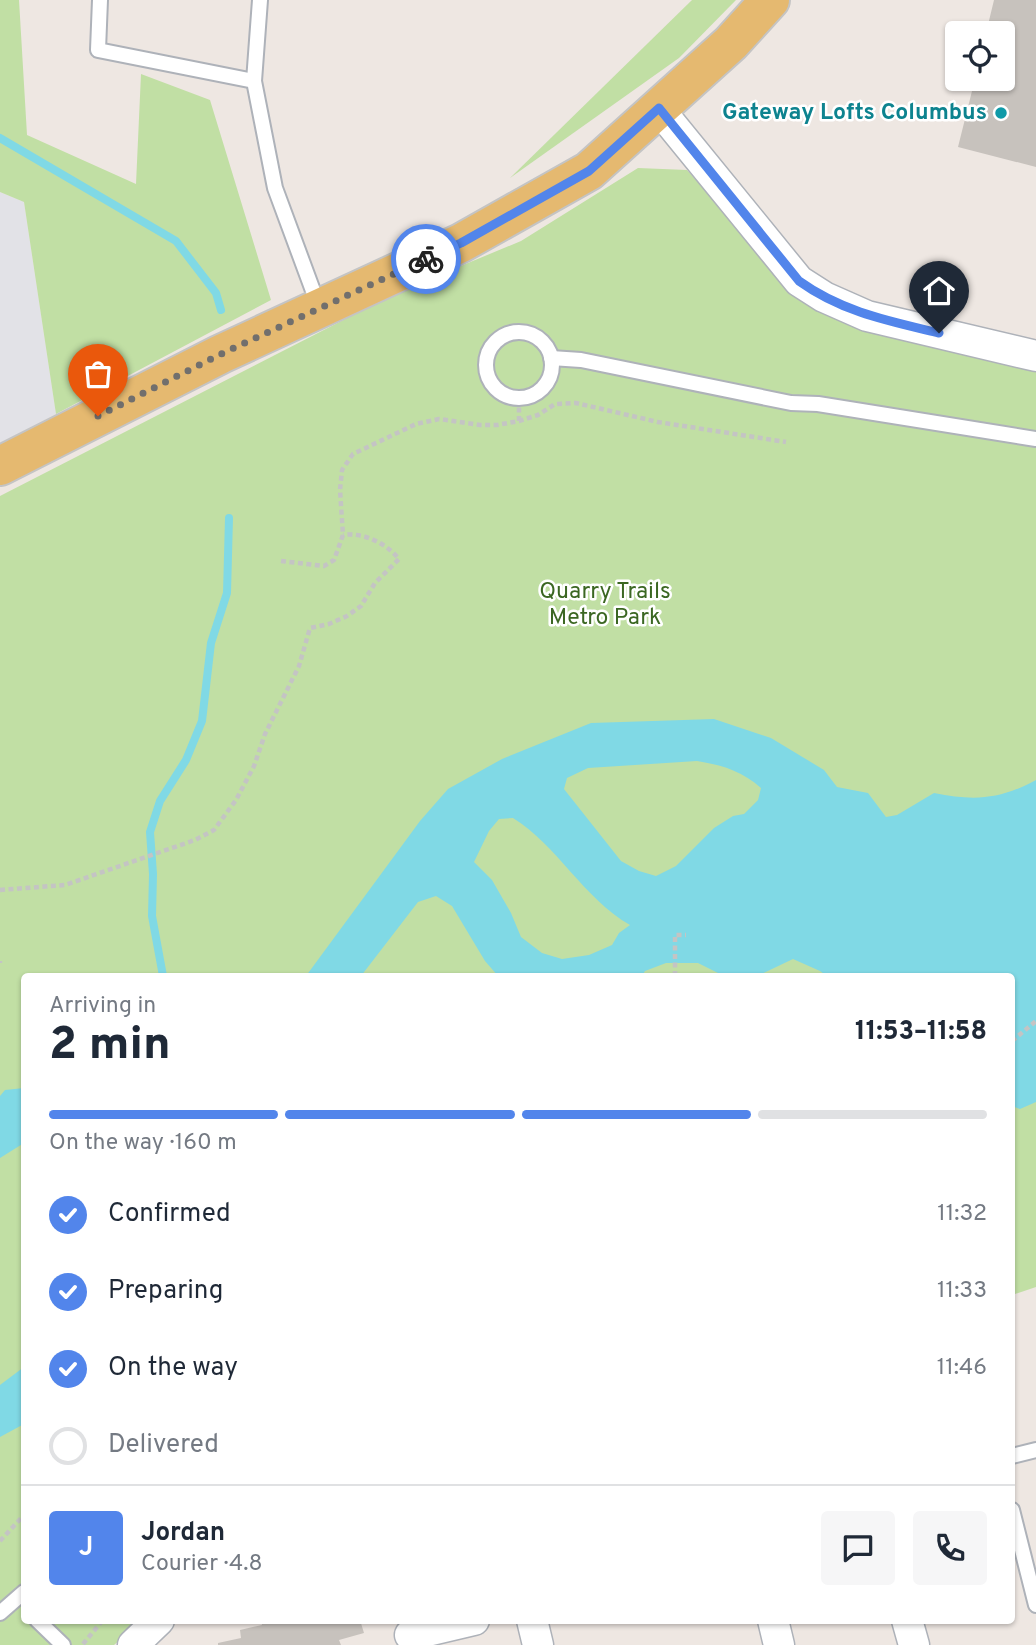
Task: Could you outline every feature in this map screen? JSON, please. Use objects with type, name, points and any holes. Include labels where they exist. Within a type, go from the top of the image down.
[{"type":"main road","points":[[0,466],[221,354],[461,243],[589,171],[731,43],[770,0]]},
{"type":"street","points":[[659,108],[799,281],[812,290],[867,316],[1036,356]]},
{"type":"street","points":[[133,1645],[155,1624]]},
{"type":"street","points":[[409,1634],[455,1624]]},
{"type":"street","points":[[533,1624],[538,1645]]},
{"type":"street","points":[[774,1624],[779,1645]]},
{"type":"street","points":[[908,1624],[914,1645]]},
{"type":"lane","points":[[100,0],[98,50],[254,81]]},
{"type":"lane","points":[[260,0],[254,81],[275,188],[320,309]]},
{"type":"lane","points":[[518,332],[539,339],[547,347],[551,358],[548,381],[541,390],[531,397],[519,399],[497,391],[485,372],[489,349],[507,334],[518,332]]},
{"type":"lane","points":[[551,358],[581,360],[791,403],[818,404],[1036,439]]},
{"type":"lane","points":[[1015,1455],[1036,1450]]},
{"type":"lane","points":[[1015,1522],[1036,1605]]},
{"type":"lane","points":[[0,1613],[21,1602]]},
{"type":"lane","points":[[41,1624],[64,1645]]},
{"type":"path","points":[[519,399],[519,421]]},
{"type":"path","points":[[281,561],[324,566],[334,560],[343,536],[342,470],[353,454],[416,424],[439,419],[480,425],[519,421],[538,415],[555,404],[576,403],[658,422],[786,442]]},
{"type":"path","points":[[0,890],[65,884],[195,840],[214,830],[236,800],[254,766],[265,734],[299,666],[310,628],[330,624],[361,606],[374,583],[399,559],[393,552],[358,533],[343,536]]},
{"type":"path","points":[[675,973],[675,935],[686,935]]},
{"type":"path","points":[[1015,1038],[1036,1021]]},
{"type":"path","points":[[0,1541],[21,1517]]},
{"type":"path","points":[[83,1645],[100,1624]]},
{"type":"shaded area","points":[[0,192],[24,202],[56,414],[0,443]]},
{"type":"green space","points":[[0,0],[19,0],[27,135],[136,184],[141,74],[210,100],[271,300],[56,414],[24,202],[0,192]]},
{"type":"green space","points":[[692,0],[736,0],[679,58],[510,178]]},
{"type":"green space","name":"Quarry Trails Metro Park","points":[[638,168],[687,170],[794,288],[857,326],[1036,372],[1036,1287],[1015,1294],[1015,973],[21,973],[21,1624],[138,1624],[114,1645],[0,1645],[0,496],[398,292],[521,241]]},
{"type":"water","points":[[714,719],[771,738],[824,770],[837,787],[868,793],[886,817],[897,815],[934,793],[986,797],[1010,792],[1036,780],[1036,1102],[1020,1109],[1015,1107],[1015,973],[823,973],[793,959],[763,973],[718,973],[698,963],[666,963],[644,973],[495,973],[485,961],[452,906],[436,896],[418,902],[363,973],[308,973],[420,821],[448,789],[502,759],[591,723]],"holes":[[[697,761],[739,773],[761,788],[758,800],[744,814],[733,816],[714,828],[676,866],[656,876],[639,871],[621,861],[564,789],[567,778],[588,768]],[[513,818],[529,830],[598,901],[630,925],[619,933],[612,945],[589,955],[562,959],[542,953],[521,937],[492,880],[474,862],[489,831],[499,819]]]},
{"type":"water","points":[[21,1088],[21,1145],[0,1158],[0,1096],[5,1090]]},
{"type":"water","points":[[21,1369],[21,1426],[0,1437],[0,1385]]},
{"type":"building","name":"Gateway Lofts Columbus","points":[[994,0],[1036,0],[1036,167],[958,147],[972,91],[1015,91],[1015,21],[989,21]]},
{"type":"building","points":[[361,1624],[364,1633],[339,1640],[341,1645],[218,1645],[241,1638],[240,1630],[262,1625]]},
{"type":"waterway","points":[[0,138],[176,241],[216,293],[221,310]]},
{"type":"waterway","points":[[162,973],[152,916],[150,832],[160,801],[186,760],[202,721],[211,643],[227,593],[229,518]]},
{"type":"way so far","points":[[98,416],[221,354],[426,259]]},
{"type":"place","name":"Gateway Lofts Columbus","points":[[1001,113]]},
{"type":"route","points":[[426,259],[461,243],[589,171],[659,108],[799,281],[824,297],[867,316],[939,333]]}]
